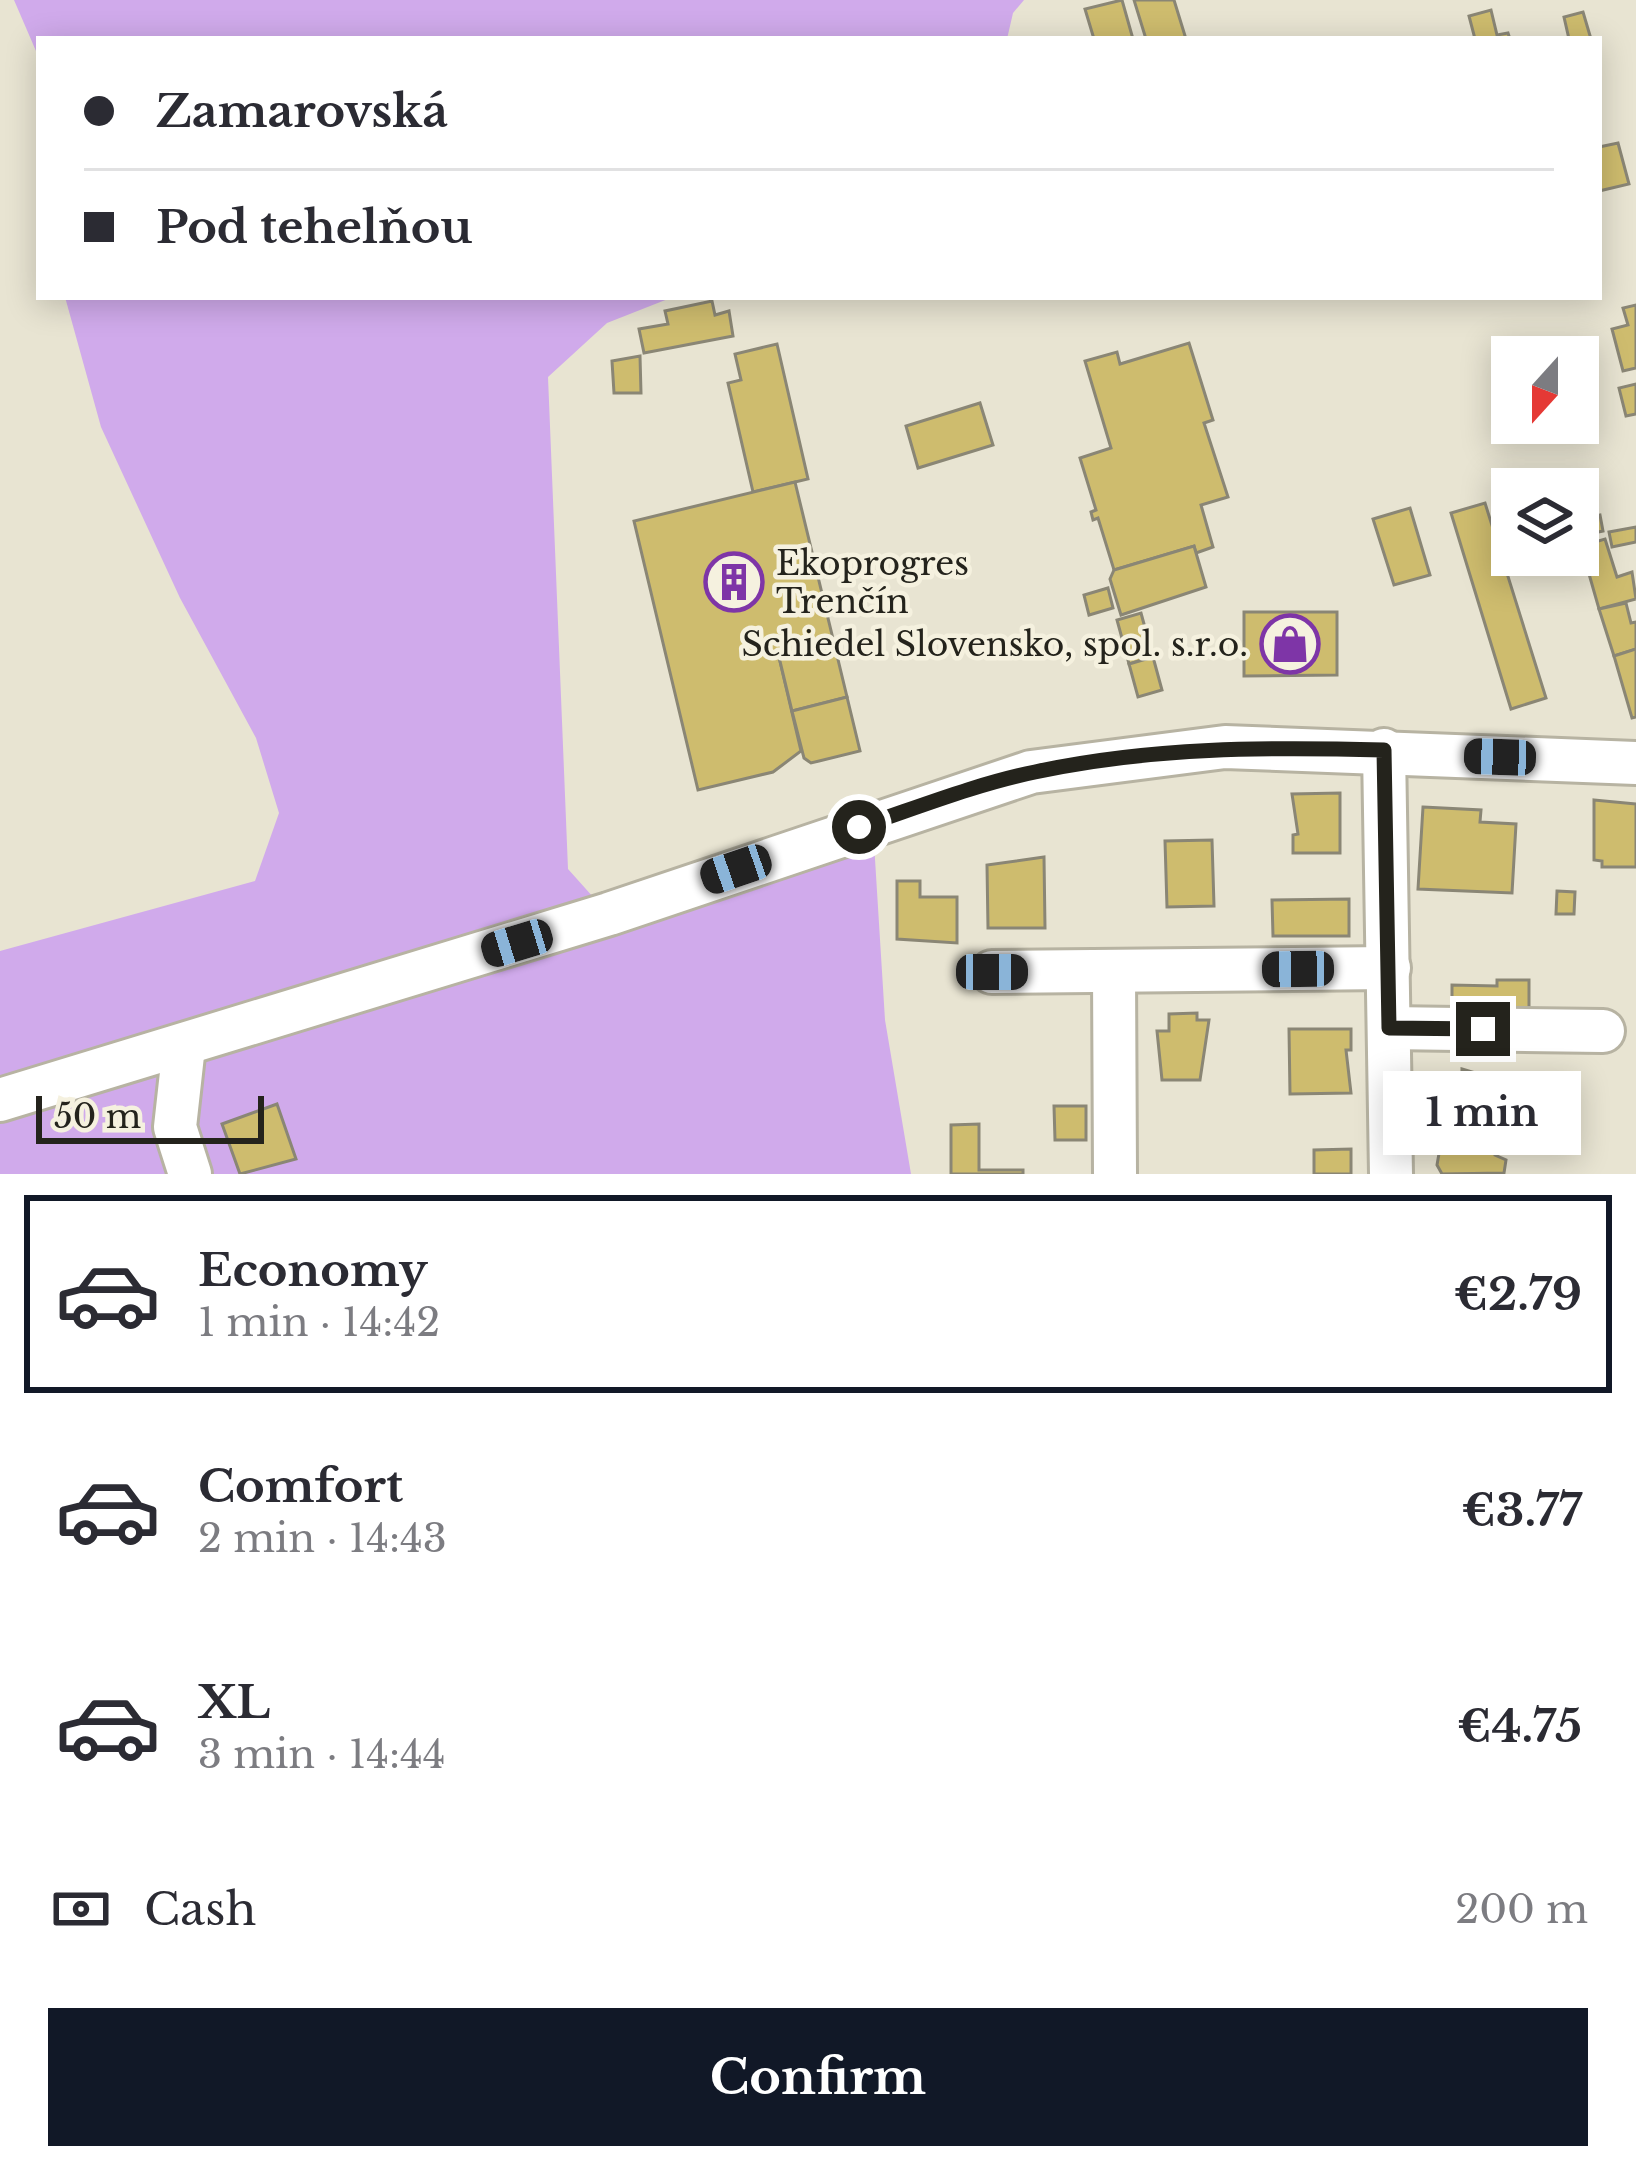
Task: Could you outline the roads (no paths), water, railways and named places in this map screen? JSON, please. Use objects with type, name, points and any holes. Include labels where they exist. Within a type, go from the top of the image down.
[{"type":"street","points":[[0,1100],[608,914],[1031,772],[1225,747],[1636,763]]},
{"type":"street","points":[[1384,750],[1391,1174]]},
{"type":"street","points":[[992,972],[1389,968]]},
{"type":"street","points":[[1114,972],[1115,1174]]},
{"type":"street","points":[[1389,1028],[1603,1030]]},
{"type":"street","points":[[184,1046],[176,1127],[190,1174]]},
{"type":"place","name":"Ekoprogres Trenčín","points":[[734,582]]},
{"type":"place","name":"Schiedel Slovensko, spol. s.r.o.","points":[[1290,644]]}]
